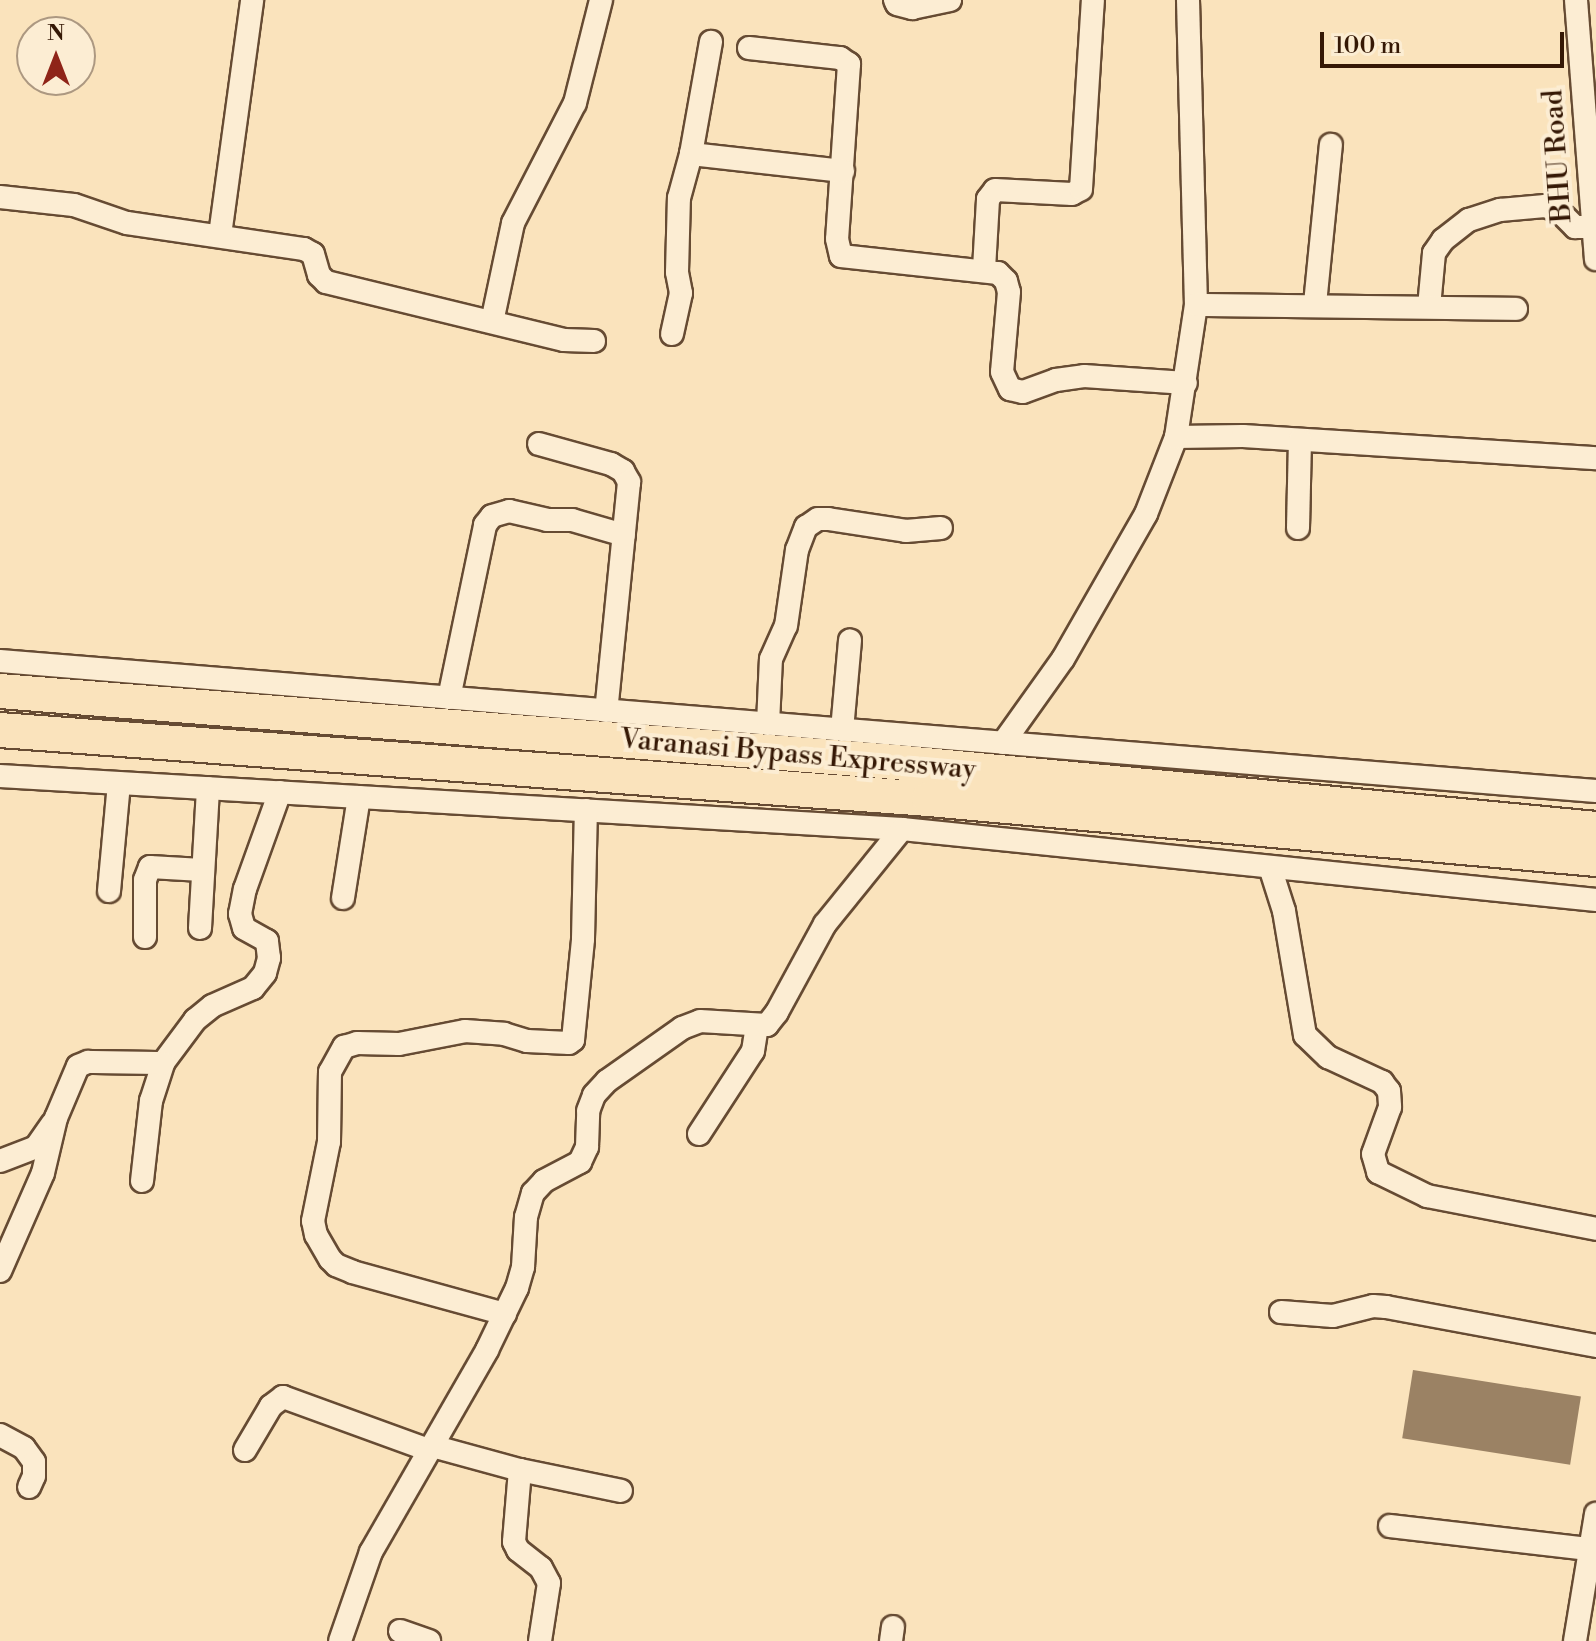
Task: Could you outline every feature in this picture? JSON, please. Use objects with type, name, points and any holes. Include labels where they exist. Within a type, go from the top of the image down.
[{"type":"highway","name":"Varanasi Bypass Expressway","points":[[0,691],[894,762],[1596,829]]},
{"type":"highway","name":"Varanasi Bypass Expressway","points":[[0,730],[929,799],[1596,859]]},
{"type":"street","points":[[220,235],[252,0]]},
{"type":"street","points":[[492,322],[513,223],[575,103],[601,0]]},
{"type":"street","points":[[895,0],[897,4],[912,8],[950,0]]},
{"type":"street","points":[[984,269],[991,194],[1000,189],[1072,194],[1081,189],[1093,0]]},
{"type":"street","points":[[1003,743],[1063,659],[1133,540],[1176,437],[1196,305],[1188,0]]},
{"type":"street","name":"BHU Road","points":[[1576,0],[1592,161],[1596,259]]},
{"type":"street","points":[[672,334],[680,302],[678,208],[711,42]]},
{"type":"street","points":[[749,48],[840,58],[849,64],[837,239],[841,256],[984,269],[998,273],[1006,281],[1009,292],[1002,372],[1010,389],[1023,392],[1056,380],[1084,376],[1186,383]]},
{"type":"street","points":[[1315,304],[1331,145]]},
{"type":"street","points":[[691,154],[843,171]]},
{"type":"street","points":[[0,197],[74,205],[127,223],[304,249],[313,254],[319,275],[326,282],[564,340],[594,341]]},
{"type":"street","points":[[1429,307],[1434,253],[1469,220],[1500,210],[1545,206],[1559,211],[1575,227],[1593,227]]},
{"type":"street","points":[[1196,305],[1315,304],[1516,309]]},
{"type":"street","points":[[1176,437],[1300,440],[1596,458]]},
{"type":"street","points":[[1298,528],[1300,440]]},
{"type":"street","points":[[539,444],[611,464],[623,471],[629,482],[606,711]]},
{"type":"street","points":[[449,698],[485,525],[492,516],[509,511],[547,520],[572,520],[624,535]]},
{"type":"street","points":[[768,724],[771,659],[786,626],[797,550],[806,527],[818,519],[828,519],[906,531],[941,528]]},
{"type":"street","points":[[842,730],[850,640]]},
{"type":"street","points":[[0,661],[1596,791]]},
{"type":"street","points":[[0,776],[902,829],[1596,900]]},
{"type":"street","points":[[109,891],[119,783]]},
{"type":"street","points":[[200,928],[208,788]]},
{"type":"street","points":[[142,1181],[151,1101],[163,1063],[195,1020],[212,1006],[253,988],[265,973],[269,958],[267,941],[244,928],[240,914],[248,877],[280,792]]},
{"type":"street","points":[[343,898],[359,797]]},
{"type":"street","points":[[505,1314],[353,1272],[330,1259],[316,1235],[313,1221],[329,1142],[330,1072],[344,1047],[357,1043],[399,1044],[465,1031],[496,1032],[527,1041],[569,1043],[573,1040],[583,939],[586,810]]},
{"type":"street","points":[[340,1641],[371,1552],[505,1314],[523,1267],[526,1217],[533,1193],[544,1181],[580,1162],[587,1147],[588,1111],[594,1095],[607,1081],[682,1028],[700,1021],[717,1020],[757,1027],[774,1019],[825,924],[902,829]]},
{"type":"street","points":[[145,937],[145,880],[150,867],[202,870]]},
{"type":"street","points":[[1270,867],[1284,911],[1305,1035],[1328,1057],[1382,1082],[1389,1091],[1390,1107],[1373,1154],[1378,1172],[1427,1196],[1596,1229]]},
{"type":"street","points":[[699,1134],[753,1051],[758,1036],[757,1027]]},
{"type":"street","points":[[0,1271],[43,1173],[56,1118],[78,1066],[88,1062],[163,1063]]},
{"type":"street","points":[[0,1161],[36,1147],[56,1118]]},
{"type":"street","points":[[1281,1312],[1333,1316],[1373,1306],[1386,1307],[1596,1346]]},
{"type":"street","points":[[245,1450],[271,1406],[283,1397],[431,1448],[621,1491]]},
{"type":"street","points":[[0,1435],[24,1448],[34,1462],[34,1476],[29,1487]]},
{"type":"street","points":[[520,1470],[514,1542],[541,1568],[549,1583],[540,1641]]},
{"type":"street","points":[[1575,1641],[1593,1550],[1596,1514]]},
{"type":"street","points":[[1390,1526],[1593,1550]]},
{"type":"street","points":[[400,1631],[429,1641]]},
{"type":"building","points":[[1413,1370],[1581,1397],[1570,1465],[1402,1438]]}]
